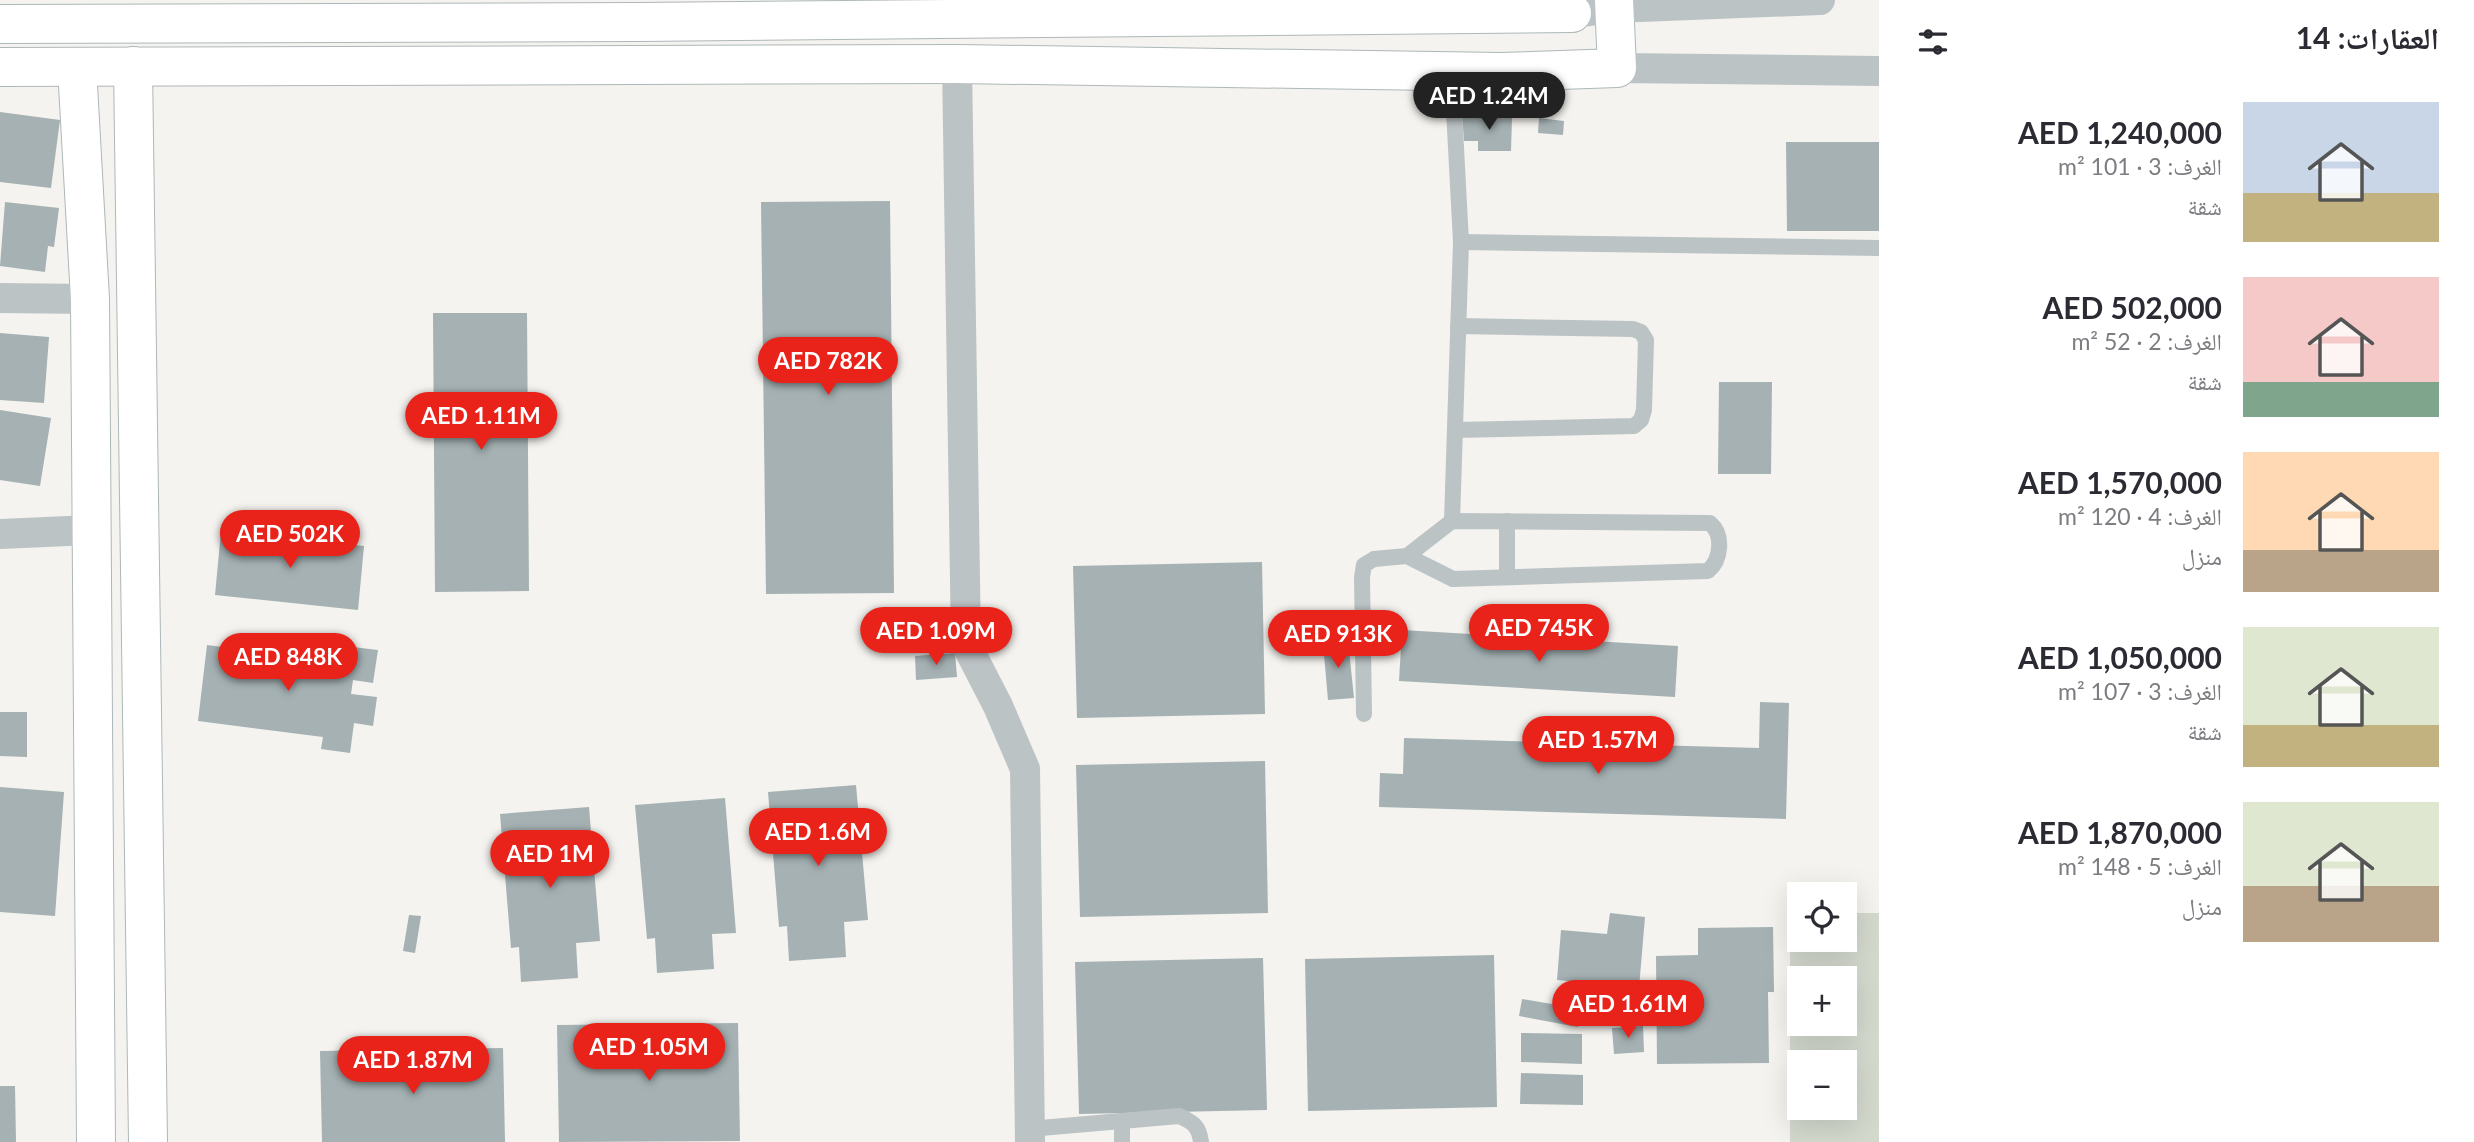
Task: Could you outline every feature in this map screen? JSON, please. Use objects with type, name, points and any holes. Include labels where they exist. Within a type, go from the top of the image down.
[{"type":"street","points":[[0,24],[499,11],[1571,6],[1820,0]]},
{"type":"street","points":[[1614,4],[1617,68]]},
{"type":"street","points":[[1571,6],[1571,71]]},
{"type":"street","points":[[0,67],[957,64],[1452,71],[1571,71],[1617,68],[1879,71]]},
{"type":"street","points":[[957,64],[966,643],[998,706],[1025,769],[1029,1135]]},
{"type":"street","points":[[77,66],[90,299],[96,1142]]},
{"type":"street","points":[[133,66],[148,1142]]},
{"type":"street","points":[[0,298],[90,299]]},
{"type":"street","points":[[0,534],[92,530]]},
{"type":"lane","points":[[1452,71],[1461,242],[1452,521]]},
{"type":"lane","points":[[1461,242],[1879,248]]},
{"type":"lane","points":[[1455,430],[1634,426],[1641,420],[1644,410],[1646,340],[1641,332],[1633,329],[1458,326]]},
{"type":"lane","points":[[1364,714],[1362,577],[1364,565],[1374,559],[1407,556],[1453,579],[1708,571],[1718,558],[1719,534],[1710,523],[1452,521],[1407,556]]},
{"type":"lane","points":[[1507,521],[1507,577]]},
{"type":"lane","points":[[1029,1135],[1122,1121],[1179,1116],[1195,1123],[1201,1142]]},
{"type":"lane","points":[[1122,1121],[1122,1142]]},
{"type":"shaded area","points":[[1857,913],[1879,913],[1879,1142],[1790,1142],[1790,1120],[1857,1120],[1857,1050],[1790,1050],[1790,1036],[1857,1036],[1857,966],[1790,966],[1790,952],[1857,952]]},
{"type":"building","points":[[0,112],[60,120],[51,188],[0,182]]},
{"type":"building","points":[[1462,115],[1512,118],[1511,151],[1478,151],[1478,141],[1464,141]]},
{"type":"building","points":[[1539,118],[1564,121],[1563,135],[1538,133]]},
{"type":"building","points":[[1786,142],[1879,142],[1879,231],[1787,231]]},
{"type":"building","points":[[890,201],[894,593],[766,594],[761,202]]},
{"type":"building","points":[[5,202],[59,208],[54,247],[48,246],[45,272],[0,266]]},
{"type":"building","points":[[433,313],[527,313],[529,591],[435,592]]},
{"type":"building","points":[[0,333],[49,337],[44,403],[0,400]]},
{"type":"building","points":[[1719,382],[1772,382],[1771,474],[1718,474]]},
{"type":"building","points":[[0,410],[51,418],[40,486],[0,480]]},
{"type":"building","points":[[221,531],[364,546],[358,610],[215,595]]},
{"type":"building","points":[[1262,562],[1265,714],[1077,718],[1073,566]]},
{"type":"building","points":[[1402,630],[1678,646],[1675,697],[1399,681]]},
{"type":"building","points":[[1348,640],[1354,698],[1328,700],[1323,643]]},
{"type":"building","points":[[207,645],[351,663],[353,647],[378,650],[373,683],[353,680],[351,694],[377,697],[373,726],[354,723],[350,753],[321,749],[323,737],[198,721]]},
{"type":"building","points":[[955,653],[957,677],[916,680],[915,656]]},
{"type":"building","points":[[1760,702],[1789,703],[1786,819],[1379,807],[1380,773],[1403,774],[1404,738],[1759,748]]},
{"type":"building","points":[[0,712],[27,712],[27,757],[0,756]]},
{"type":"building","points":[[1265,761],[1268,913],[1080,917],[1076,765]]},
{"type":"building","points":[[856,785],[868,920],[844,922],[846,957],[789,961],[787,926],[779,927],[768,792]]},
{"type":"building","points":[[0,787],[64,792],[55,916],[0,912]]},
{"type":"building","points":[[725,798],[736,933],[712,934],[714,969],[657,973],[655,938],[647,939],[635,805]]},
{"type":"building","points":[[589,807],[600,941],[576,943],[578,978],[521,982],[519,947],[511,948],[500,814]]},
{"type":"building","points":[[1610,913],[1645,917],[1639,988],[1557,980],[1561,930],[1607,934]]},
{"type":"building","points":[[409,915],[421,916],[415,953],[403,951]]},
{"type":"building","points":[[1773,927],[1774,992],[1768,992],[1769,1063],[1657,1064],[1656,956],[1698,955],[1698,928]]},
{"type":"building","points":[[1494,955],[1497,1107],[1308,1111],[1305,959]]},
{"type":"building","points":[[1263,958],[1267,1110],[1079,1114],[1075,962]]},
{"type":"building","points":[[1522,999],[1581,1009],[1578,1027],[1519,1016]]},
{"type":"building","points":[[738,1023],[740,1141],[559,1142],[557,1025]]},
{"type":"building","points":[[1643,1026],[1644,1052],[1614,1054],[1612,1028]]},
{"type":"building","points":[[1521,1033],[1582,1034],[1582,1064],[1521,1062]]},
{"type":"building","points":[[503,1048],[505,1142],[322,1142],[320,1051]]},
{"type":"building","points":[[1521,1073],[1583,1075],[1583,1105],[1520,1104]]},
{"type":"building","points":[[0,1086],[15,1086],[16,1142],[0,1142]]}]
